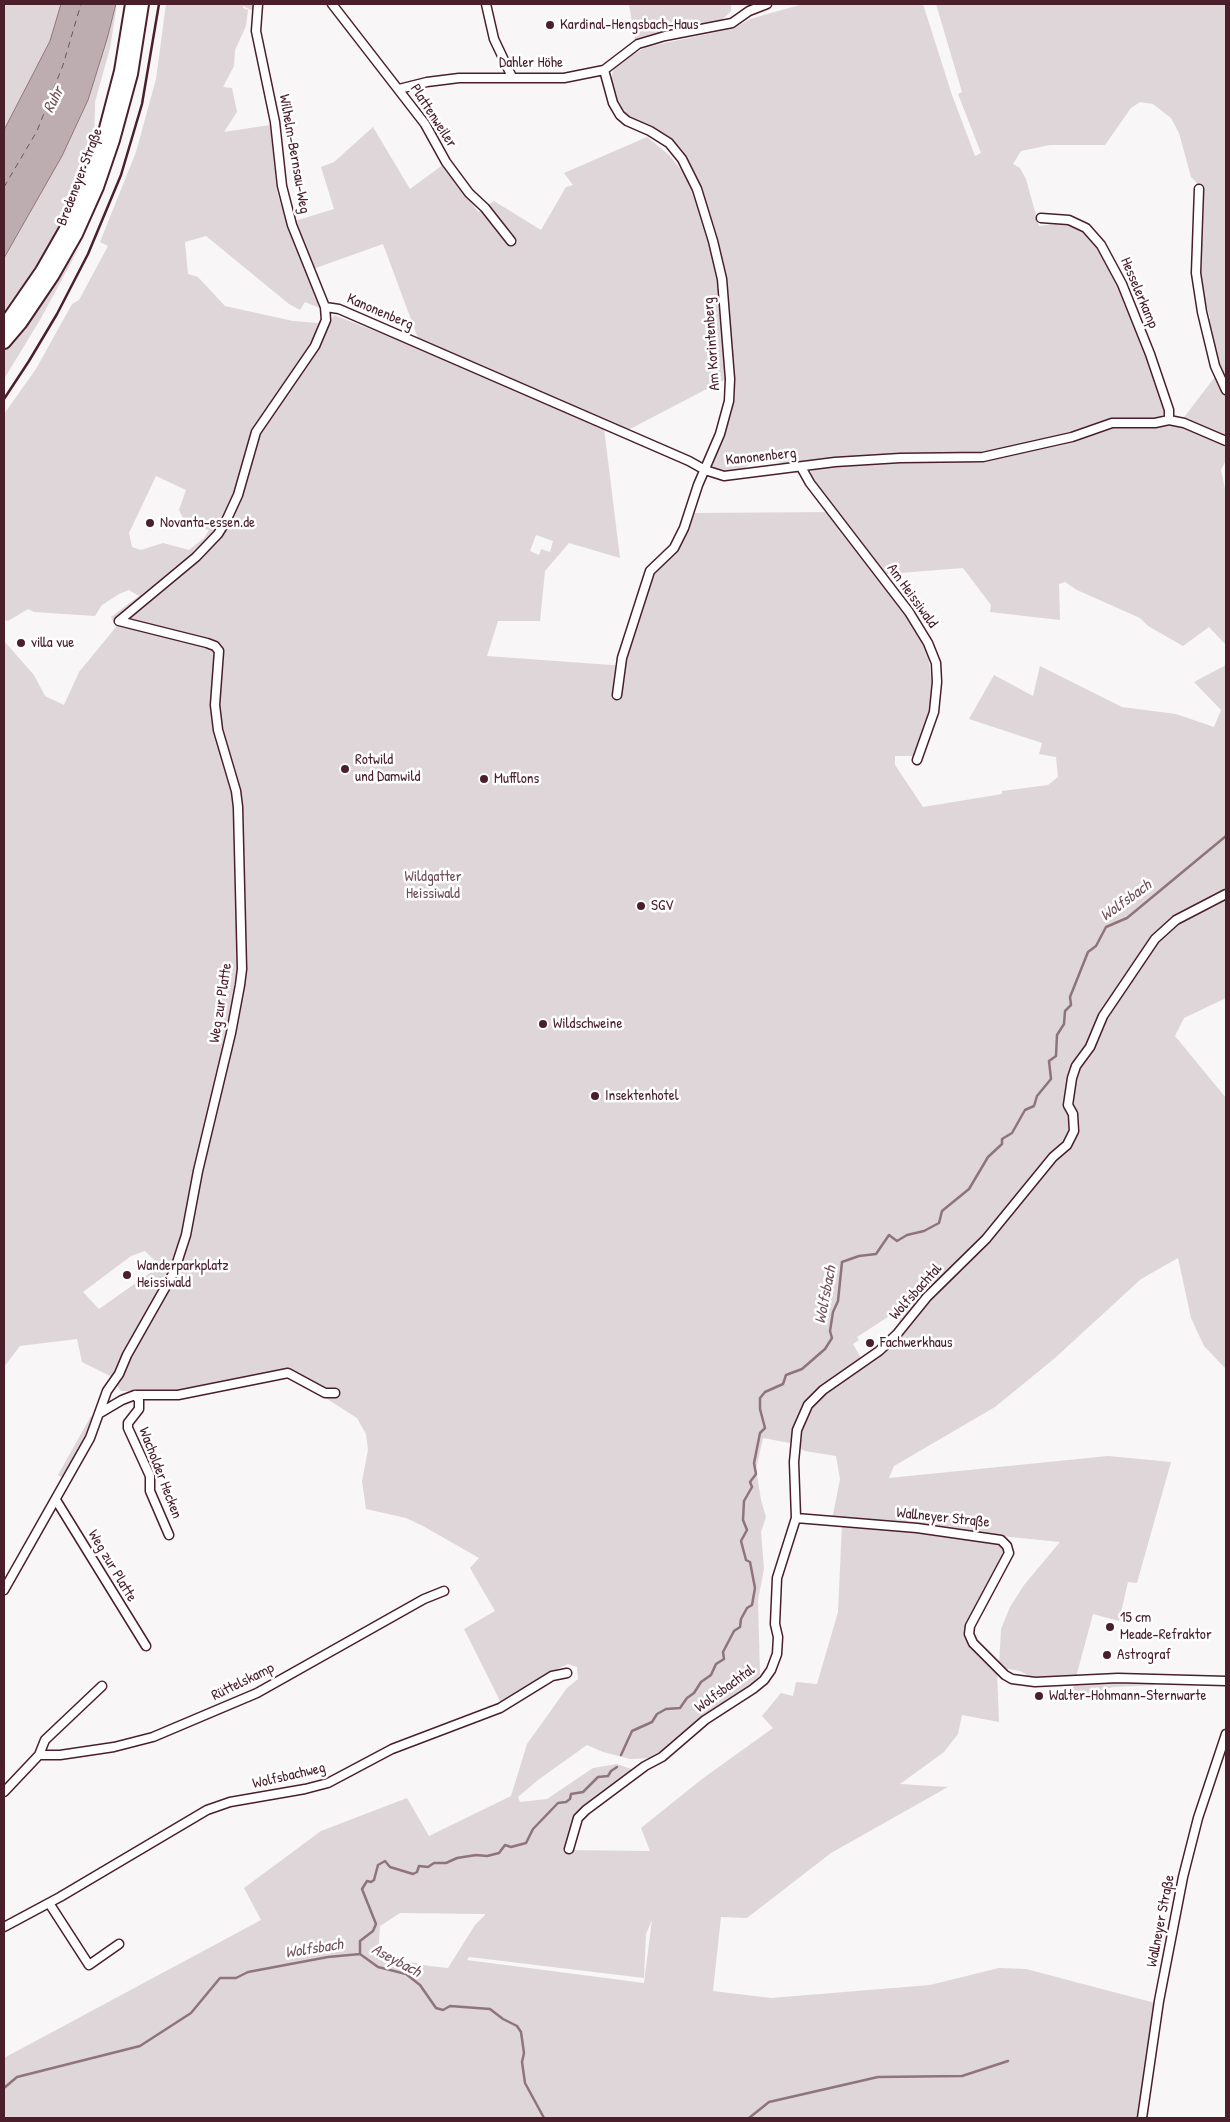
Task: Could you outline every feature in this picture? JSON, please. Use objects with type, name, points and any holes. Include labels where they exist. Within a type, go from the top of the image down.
[{"type":"main road","name":"Bredeneyer Straße","points":[[4,326],[42,272],[66,229],[87,183],[104,136],[121,71],[132,4]]},
{"type":"main road","name":"Bredeneyer Straße","points":[[4,342],[21,322],[52,276],[76,234],[97,187],[113,140],[131,74],[142,4]]},
{"type":"street","name":"Wilhelm-Bernsau-Weg","points":[[119,621],[179,572],[207,547],[218,534],[233,506],[256,432],[316,346],[326,320],[325,307],[292,225],[282,186],[275,122],[256,31],[258,4]]},
{"type":"street","name":"Plattenweiler","points":[[332,4],[425,124],[446,162],[469,193],[485,208],[511,241]]},
{"type":"street","points":[[486,4],[494,39],[512,77]]},
{"type":"street","name":"Dahler Höhe","points":[[399,89],[427,82],[460,78],[564,78],[604,70],[638,44],[665,36],[732,23],[749,11],[767,4]]},
{"type":"street","name":"Am Korintenberg","points":[[604,70],[613,103],[620,115],[627,122],[660,137],[682,159],[690,172],[703,206],[718,261],[729,360],[729,401],[720,434],[680,538],[674,548],[650,571],[622,658],[617,695]]},
{"type":"street","points":[[1199,189],[1196,273],[1202,312],[1215,366],[1226,390]]},
{"type":"street","name":"Hesselerkamp","points":[[1041,218],[1069,220],[1086,228],[1101,245],[1122,284],[1150,354],[1166,401],[1168,420]]},
{"type":"street","name":"Kanonenberg","points":[[325,307],[339,309],[689,461],[705,470],[724,476],[835,462],[983,456],[1063,439],[1112,424],[1155,423],[1168,420],[1184,423],[1226,441]]},
{"type":"street","name":"Am Heissiwald","points":[[801,467],[810,482],[909,612],[928,643],[936,662],[938,682],[934,712],[918,760]]},
{"type":"street","name":"Weg zur Platte","points":[[4,1590],[90,1438],[107,1392],[119,1374],[127,1354],[174,1272],[182,1250],[205,1138],[233,1026],[242,969],[238,807],[236,791],[218,730],[215,705],[219,651],[215,646],[207,643],[119,621]]},
{"type":"street","name":"Wolfsbachtal","points":[[569,1849],[578,1818],[586,1810],[645,1766],[662,1758],[705,1720],[753,1689],[764,1680],[771,1670],[777,1654],[775,1615],[777,1578],[796,1518],[794,1462],[797,1430],[808,1405],[822,1390],[879,1351],[897,1334],[927,1297],[986,1239],[1053,1157],[1067,1145],[1074,1130],[1073,1114],[1068,1105],[1072,1078],[1076,1066],[1090,1047],[1104,1016],[1155,939],[1176,920],[1226,894]]},
{"type":"street","points":[[100,1413],[135,1395],[178,1395],[288,1374],[325,1393],[335,1393]]},
{"type":"street","name":"Wacholder Hecken","points":[[135,1395],[139,1400],[139,1409],[128,1423],[128,1428],[150,1476],[150,1491],[170,1535]]},
{"type":"street","name":"Weg zur Platte","points":[[56,1500],[146,1646]]},
{"type":"street","name":"Wallneyer Straße","points":[[796,1518],[917,1528],[1001,1540],[1007,1546],[1009,1553],[970,1626],[969,1634],[973,1642],[1005,1675],[1012,1679],[1035,1682],[1118,1678],[1226,1681]]},
{"type":"street","name":"Rüttelskamp","points":[[39,1755],[60,1755],[105,1748],[153,1737],[257,1693],[424,1598],[444,1592]]},
{"type":"street","name":"Wolfsbachweg","points":[[4,1927],[49,1903],[207,1810],[230,1802],[328,1783],[392,1749],[500,1708],[552,1676],[567,1673]]},
{"type":"street","points":[[4,1792],[39,1755],[45,1740],[102,1686]]},
{"type":"street","name":"Wallneyer Straße","points":[[1142,2118],[1159,2001],[1184,1877],[1198,1818],[1226,1734]]},
{"type":"street","points":[[49,1903],[89,1965],[119,1944]]},
{"type":"green space","points":[[4,4],[61,4],[50,41],[4,130]]},
{"type":"green space","points":[[117,4],[110,48],[95,102],[94,144],[71,204],[46,253],[4,311],[4,258],[62,156],[88,100]]},
{"type":"green space","name":"Wildgatter Heissiwald","points":[[166,4],[254,4],[253,11],[243,6],[243,8],[248,10],[246,26],[235,50],[234,66],[223,87],[232,88],[237,112],[224,132],[270,125],[277,192],[288,227],[322,309],[305,302],[300,310],[289,304],[206,236],[185,242],[188,274],[198,277],[225,306],[293,321],[330,324],[334,315],[437,355],[604,428],[620,558],[569,543],[545,571],[540,621],[498,621],[487,656],[625,666],[654,570],[664,561],[692,513],[836,512],[812,478],[811,471],[827,467],[899,462],[950,460],[980,463],[1062,445],[1114,428],[1179,424],[1214,378],[1221,376],[1206,324],[1210,318],[1200,287],[1201,187],[1191,177],[1179,133],[1171,118],[1153,104],[1140,102],[1131,108],[1105,145],[1050,145],[1021,151],[1013,164],[1020,168],[1026,179],[1039,226],[1068,224],[1081,230],[1096,246],[1108,264],[1152,371],[1165,411],[1161,418],[1105,420],[1070,433],[1024,445],[985,452],[898,454],[785,465],[773,459],[752,461],[742,470],[724,472],[713,468],[711,465],[728,417],[734,390],[728,311],[709,216],[669,141],[629,119],[618,105],[612,91],[612,74],[614,69],[646,47],[735,28],[750,19],[803,4],[923,4],[952,95],[975,156],[981,153],[958,94],[962,92],[936,4],[1226,4],[1226,460],[1221,470],[1226,493],[1226,645],[1209,627],[1183,646],[1148,626],[1140,618],[1077,590],[1065,582],[1059,584],[1060,620],[990,612],[991,605],[963,568],[875,575],[915,627],[928,656],[933,691],[929,715],[914,756],[895,756],[895,765],[923,807],[1002,794],[1002,791],[1048,785],[1058,777],[1056,757],[1039,754],[1042,743],[969,719],[994,675],[1033,696],[1040,666],[1122,707],[1176,714],[1214,727],[1221,710],[1194,682],[1226,665],[1226,998],[1184,1018],[1175,1036],[1226,1098],[1226,1369],[1204,1346],[1191,1318],[1178,1258],[1141,1279],[1055,1358],[995,1407],[894,1466],[889,1478],[1108,1456],[1171,1462],[1137,1583],[1128,1582],[1119,1621],[1093,1614],[1076,1677],[1036,1680],[1020,1671],[1004,1668],[999,1665],[1001,1629],[1010,1607],[1024,1585],[1060,1542],[919,1525],[832,1520],[840,1479],[836,1456],[805,1451],[790,1443],[763,1438],[756,1469],[766,1517],[761,1532],[764,1569],[758,1600],[760,1675],[745,1691],[704,1716],[655,1758],[630,1759],[603,1752],[587,1745],[538,1780],[518,1797],[520,1802],[547,1799],[593,1768],[617,1764],[634,1770],[580,1809],[565,1850],[650,1851],[641,1828],[702,1779],[773,1728],[762,1716],[781,1693],[793,1696],[796,1682],[817,1684],[838,1612],[842,1524],[997,1540],[1003,1545],[1006,1554],[965,1633],[967,1638],[997,1670],[999,1722],[962,1715],[958,1734],[944,1752],[900,1784],[948,1787],[831,1853],[747,1918],[721,1917],[713,1991],[771,1998],[930,1985],[999,1968],[1026,1969],[1155,2003],[1139,2118],[4,2118],[4,2058],[261,1920],[244,1888],[321,1831],[407,1798],[429,1836],[511,1796],[527,1744],[567,1688],[578,1679],[577,1667],[568,1664],[539,1678],[501,1703],[464,1629],[495,1611],[470,1568],[479,1558],[406,1518],[366,1509],[362,1481],[368,1450],[366,1434],[357,1418],[324,1397],[327,1390],[290,1369],[176,1392],[121,1391],[110,1376],[82,1362],[77,1339],[20,1346],[4,1367],[4,641],[34,675],[45,696],[64,705],[79,672],[116,627],[111,617],[139,596],[129,590],[119,594],[102,605],[95,616],[34,612],[28,609],[8,621],[4,620],[4,414],[36,369],[72,304],[79,300],[108,246],[100,242],[136,152],[156,79]],"holes":[[[156,476],[186,490],[179,510],[186,524],[209,530],[204,538],[189,550],[163,543],[141,550],[132,547],[129,533]],[[536,535],[553,541],[550,552],[541,549],[539,555],[530,551]],[[145,1251],[160,1266],[99,1309],[83,1292],[131,1256]],[[891,1315],[906,1327],[893,1345],[865,1365],[853,1344],[859,1340],[857,1337]],[[400,1913],[485,1914],[475,1925],[448,1968],[429,1966],[378,1955],[380,1926]],[[652,1920],[644,1983],[467,1960],[469,1957],[644,1978],[646,1934]]]},
{"type":"green space","points":[[629,4],[731,4],[731,11],[720,22],[635,40]]},
{"type":"green space","points":[[373,127],[410,189],[444,164],[478,212],[494,201],[541,230],[566,187],[573,185],[564,173],[647,137],[669,155],[687,177],[705,218],[722,300],[728,378],[626,431],[419,341],[383,244],[313,269],[295,221],[334,209],[321,167],[334,162]]},
{"type":"green space","points":[[80,246],[40,320],[4,379],[4,351],[34,315]]},
{"type":"green space","points":[[91,1416],[93,1419],[87,1436],[63,1478],[58,1475]]},
{"type":"green space","points":[[1076,1682],[1156,1682],[1155,1685],[1113,1687],[1066,1701]]},
{"type":"water","name":"Ruhr","points":[[61,4],[116,4],[88,100],[62,156],[4,258],[4,130],[50,41]]},
{"type":"waterway","name":"Wolfsbach","points":[[621,1755],[632,1731],[652,1722],[657,1714],[666,1709],[680,1708],[701,1682],[711,1675],[716,1664],[724,1659],[723,1652],[734,1631],[740,1627],[741,1619],[747,1608],[752,1605],[755,1588],[750,1562],[746,1560],[741,1541],[747,1530],[743,1520],[744,1501],[752,1487],[750,1482],[756,1474],[754,1463],[760,1433],[765,1428],[760,1409],[760,1398],[765,1392],[783,1384],[786,1375],[802,1369],[825,1349],[832,1338],[830,1331],[833,1312],[838,1301],[842,1262],[859,1256],[876,1254],[889,1235],[897,1241],[907,1235],[924,1231],[939,1223],[942,1211],[969,1189],[988,1157],[1002,1144],[1002,1139],[1012,1133],[1025,1110],[1034,1106],[1037,1096],[1051,1079],[1049,1061],[1056,1056],[1057,1035],[1064,1024],[1065,1011],[1071,1005],[1070,997],[1088,952],[1096,946],[1106,927],[1127,918],[1226,836]]},
{"type":"waterway","name":"Wolfsbach","points":[[360,1954],[360,1941],[373,1931],[376,1924],[362,1889],[367,1881],[371,1882],[374,1880],[378,1865],[385,1861],[390,1867],[413,1874],[417,1872],[419,1866],[428,1867],[434,1863],[446,1863],[457,1858],[476,1855],[487,1856],[499,1853],[505,1845],[511,1847],[526,1843],[533,1829],[558,1803],[566,1802],[570,1799],[571,1794],[583,1792],[598,1777],[608,1776],[617,1767]]},
{"type":"waterway","name":"Aseybach","points":[[360,1954],[378,1967],[406,1974],[420,1985],[436,2008],[443,2010],[450,2006],[490,2009],[503,2019],[517,2026],[521,2032],[524,2053],[522,2062],[525,2083],[544,2118]]},
{"type":"waterway","name":"Wolfsbach","points":[[4,2088],[17,2077],[140,2046],[191,2013],[220,1978],[236,1978],[248,1972],[328,1957],[360,1954]]},
{"type":"waterway","points":[[749,2118],[769,2102],[878,2077],[962,2076],[1008,2061]]},
{"type":"ferry route","points":[[4,187],[37,131],[63,65],[81,4]]},
{"type":"railway","points":[[4,399],[57,314],[88,254],[121,175],[142,104],[159,4]]},
{"type":"place","name":"Kardinal-Hengsbach-Haus","points":[[550,25]]},
{"type":"place","name":"Novanta-essen.de","points":[[150,523]]},
{"type":"place","name":"villa vue","points":[[21,643]]},
{"type":"place","name":"Rotwild und Damwild","points":[[345,769]]},
{"type":"place","name":"Mufflons","points":[[484,779]]},
{"type":"place","name":"SGV","points":[[641,906]]},
{"type":"place","name":"Wildschweine","points":[[543,1024]]},
{"type":"place","name":"Insektenhotel","points":[[595,1096]]},
{"type":"place","name":"Wanderparkplatz Heissiwald","points":[[127,1275]]},
{"type":"place","name":"Fachwerkhaus","points":[[870,1343]]},
{"type":"place","name":"15 cm Meade-Refraktor","points":[[1110,1627]]},
{"type":"place","name":"Astrograf","points":[[1107,1655]]},
{"type":"place","name":"Walter-Hohmann-Sternwarte","points":[[1039,1696]]}]
